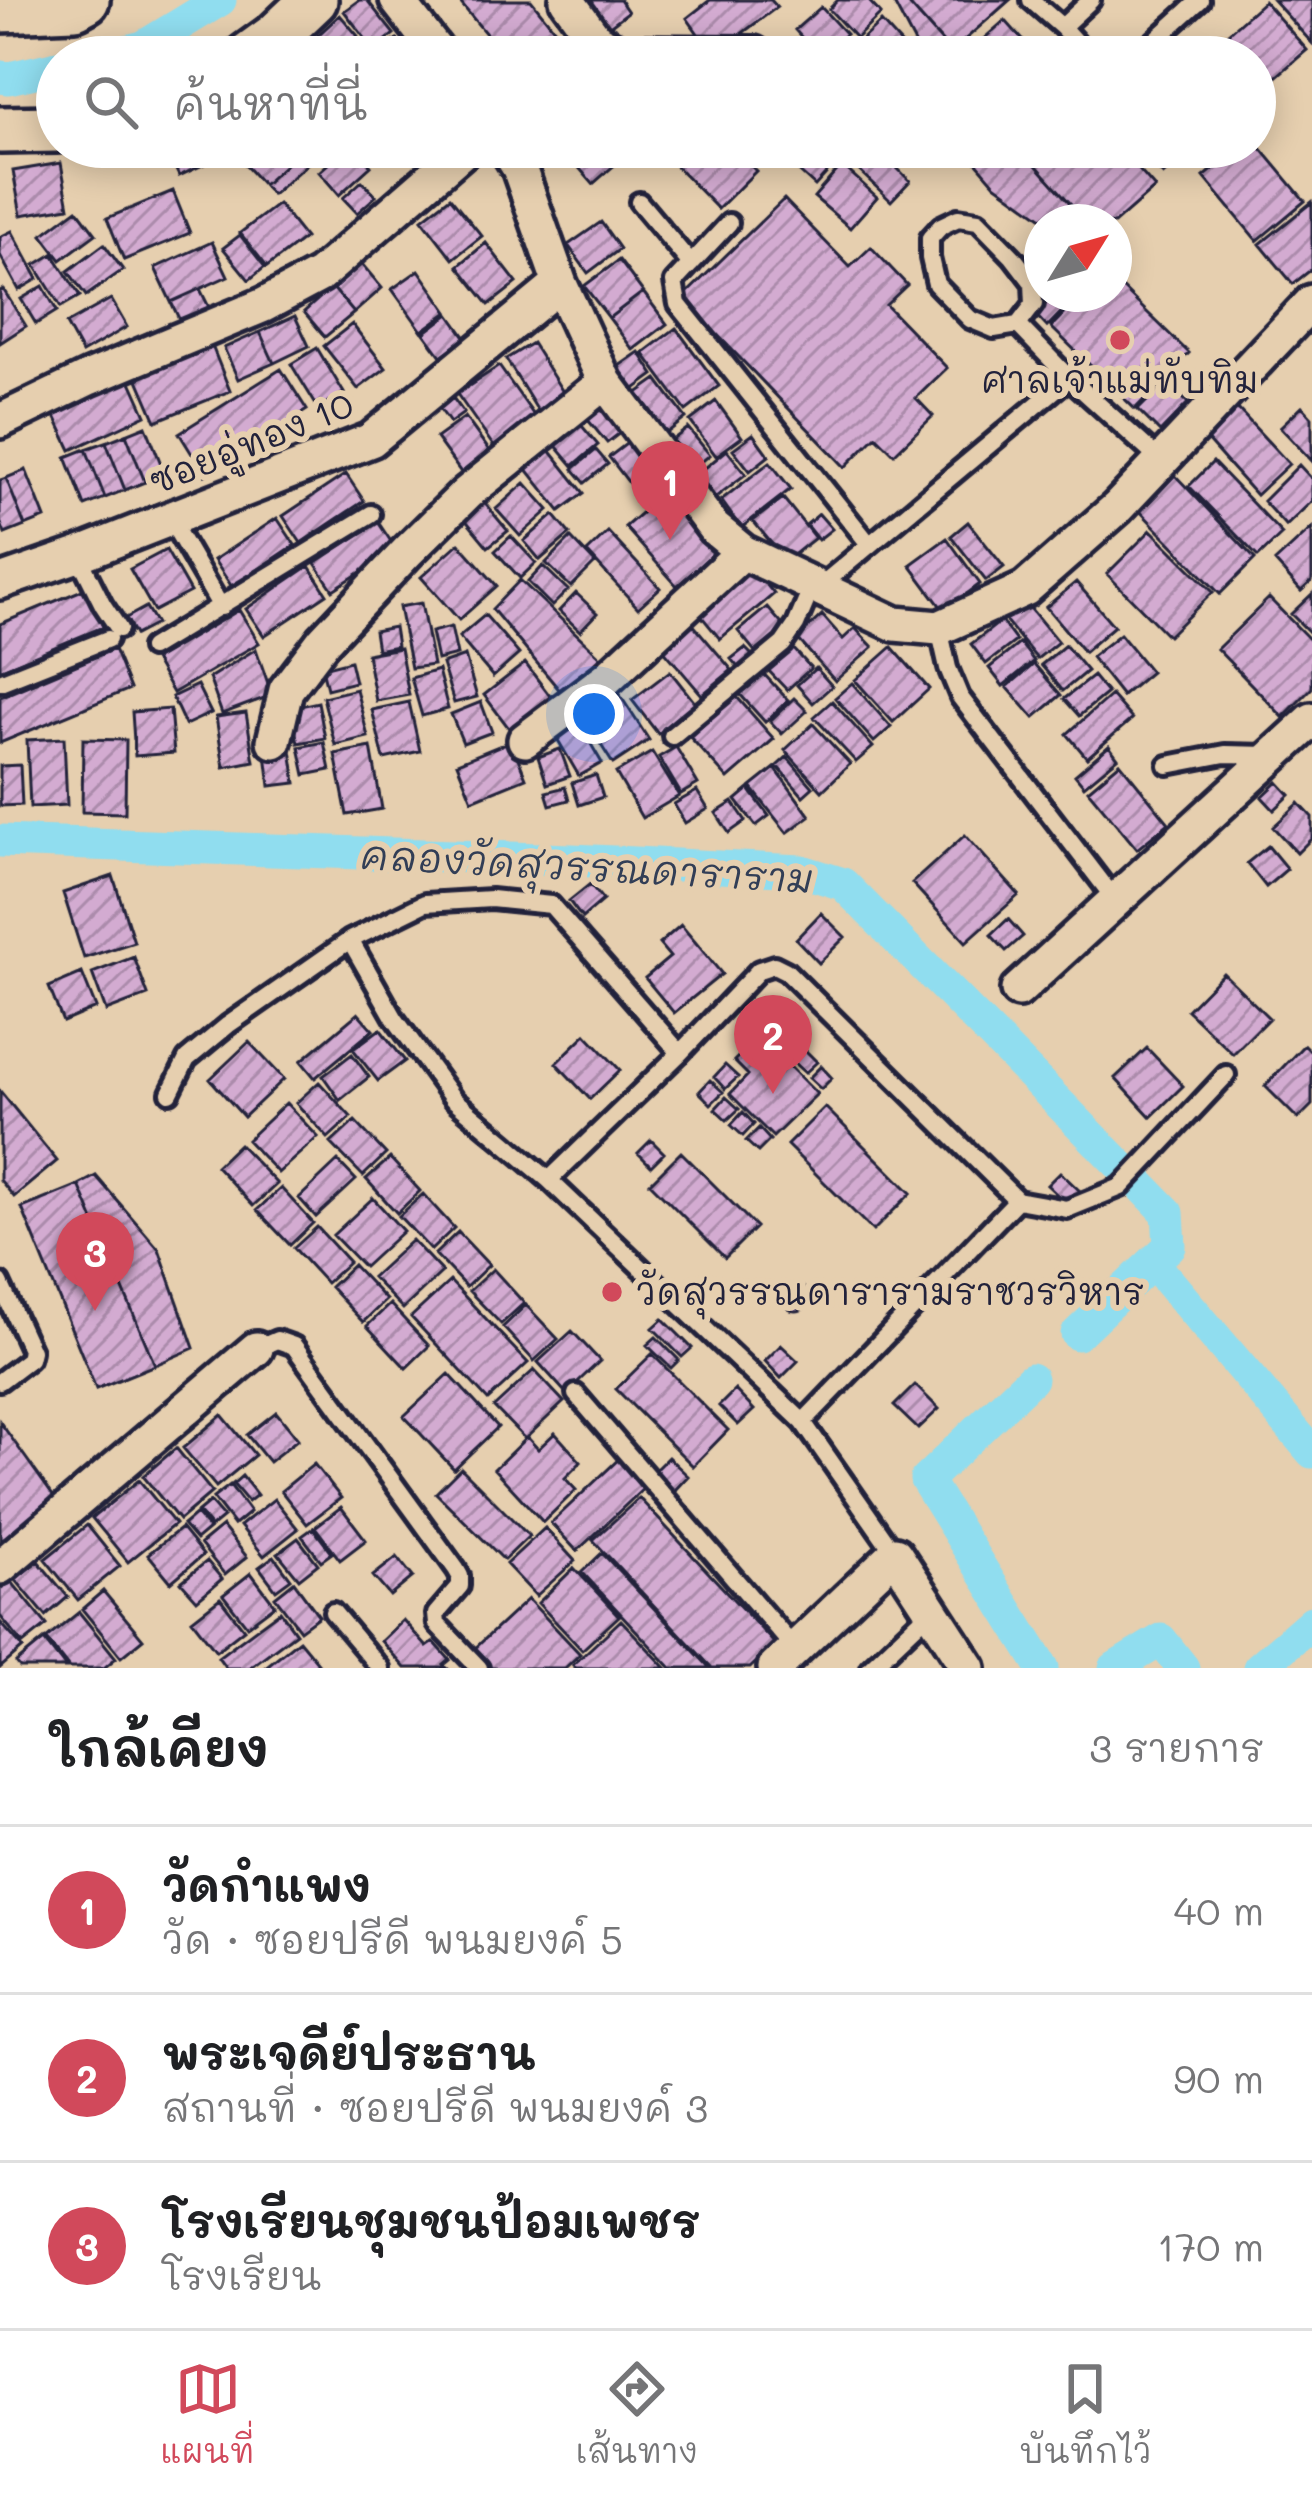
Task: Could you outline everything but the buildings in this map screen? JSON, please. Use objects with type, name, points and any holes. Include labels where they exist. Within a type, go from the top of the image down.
[{"type":"street","points":[[0,9],[75,5],[86,0]]},
{"type":"street","points":[[276,36],[314,0]]},
{"type":"street","points":[[397,0],[425,36]]},
{"type":"street","points":[[567,0],[593,36]]},
{"type":"street","points":[[0,130],[36,129]]},
{"type":"street","points":[[0,421],[88,378],[264,305],[320,275],[443,168]]},
{"type":"street","points":[[519,168],[560,284],[605,382],[713,528],[742,552],[896,624],[939,628],[1025,589],[1117,508],[1312,302]]},
{"type":"street","name":"ซอยอู่ทอง 10","points":[[0,582],[371,440],[560,284]]},
{"type":"street","points":[[274,741],[286,690],[338,625],[467,493],[605,382]]},
{"type":"street","points":[[525,740],[606,679],[742,552]]},
{"type":"street","points":[[1018,989],[1312,720]]},
{"type":"street","points":[[0,1567],[256,1348]]},
{"type":"street","points":[[785,1659],[896,1554],[969,1668]]},
{"type":"lane","points":[[1030,0],[1070,36]]},
{"type":"lane","points":[[1062,27],[1091,0]]},
{"type":"lane","points":[[1160,36],[1200,0]]},
{"type":"lane","points":[[639,202],[691,264]]},
{"type":"lane","points":[[958,218],[978,221],[1013,257],[1033,283],[1034,304],[1018,325],[994,328],[970,320],[936,284],[931,238],[941,226],[958,218]]},
{"type":"lane","points":[[730,223],[674,283],[678,304],[869,544]]},
{"type":"lane","points":[[1018,325],[1161,461]]},
{"type":"lane","points":[[672,736],[783,644],[815,586],[1069,378]]},
{"type":"lane","points":[[151,648],[370,514]]},
{"type":"lane","points":[[170,519],[221,608]]},
{"type":"lane","points":[[0,682],[114,634],[78,555]]},
{"type":"lane","points":[[939,628],[960,697],[1116,901]]},
{"type":"lane","points":[[1168,765],[1226,754],[1275,756]]},
{"type":"lane","points":[[170,1094],[188,1059],[228,1025],[350,940],[424,903],[490,899],[551,905],[680,1053]]},
{"type":"lane","points":[[350,940],[395,1019],[454,1100],[549,1180],[803,1422],[896,1554]]},
{"type":"lane","points":[[549,1180],[759,970],[774,965],[786,971],[1017,1200],[1067,1209],[1121,1187],[1226,1075]]},
{"type":"lane","points":[[803,1422],[1017,1200]]},
{"type":"lane","points":[[0,1283],[31,1352],[29,1359],[0,1382]]},
{"type":"lane","points":[[256,1348],[277,1340],[294,1346],[456,1569],[460,1586],[435,1619],[478,1668]]},
{"type":"lane","points":[[576,1394],[785,1659]]},
{"type":"lane","points":[[870,1668],[932,1609]]},
{"type":"lane","points":[[333,1612],[380,1668]]},
{"type":"waterway","points":[[161,36],[220,0]]},
{"type":"waterway","points":[[0,77],[36,72]]},
{"type":"waterway","name":"คลองวัดสุวรรณดาราราม","points":[[0,841],[802,871],[843,884],[1126,1171]]},
{"type":"waterway","name":"คลองวัดสุวรรณดาราราม","points":[[1077,1334],[1170,1246],[1168,1213],[1136,1180]]},
{"type":"waterway","points":[[1153,1263],[1312,1452]]},
{"type":"waterway","name":"คลองวัดสุวรรณดาราราม","points":[[1031,1379],[926,1480],[1043,1668]]},
{"type":"waterway","points":[[1259,1668],[1312,1622]]},
{"type":"waterway","name":"คลองวัดสุวรรณดาราราม","points":[[1115,1668],[1161,1640],[1183,1668]]},
{"type":"place","name":"ศาลเจ้าแม่ทับทิม","points":[[1120,340]]},
{"type":"place","name":"วัดกำแพง","points":[[670,540]]},
{"type":"place","name":"พระเจดีย์ประธาน","points":[[773,1094]]},
{"type":"place","name":"วัดสุวรรณดารารามราชวรวิหาร","points":[[612,1292]]},
{"type":"place","name":"โรงเรียนชุมชนป้อมเพชร","points":[[95,1311]]}]
